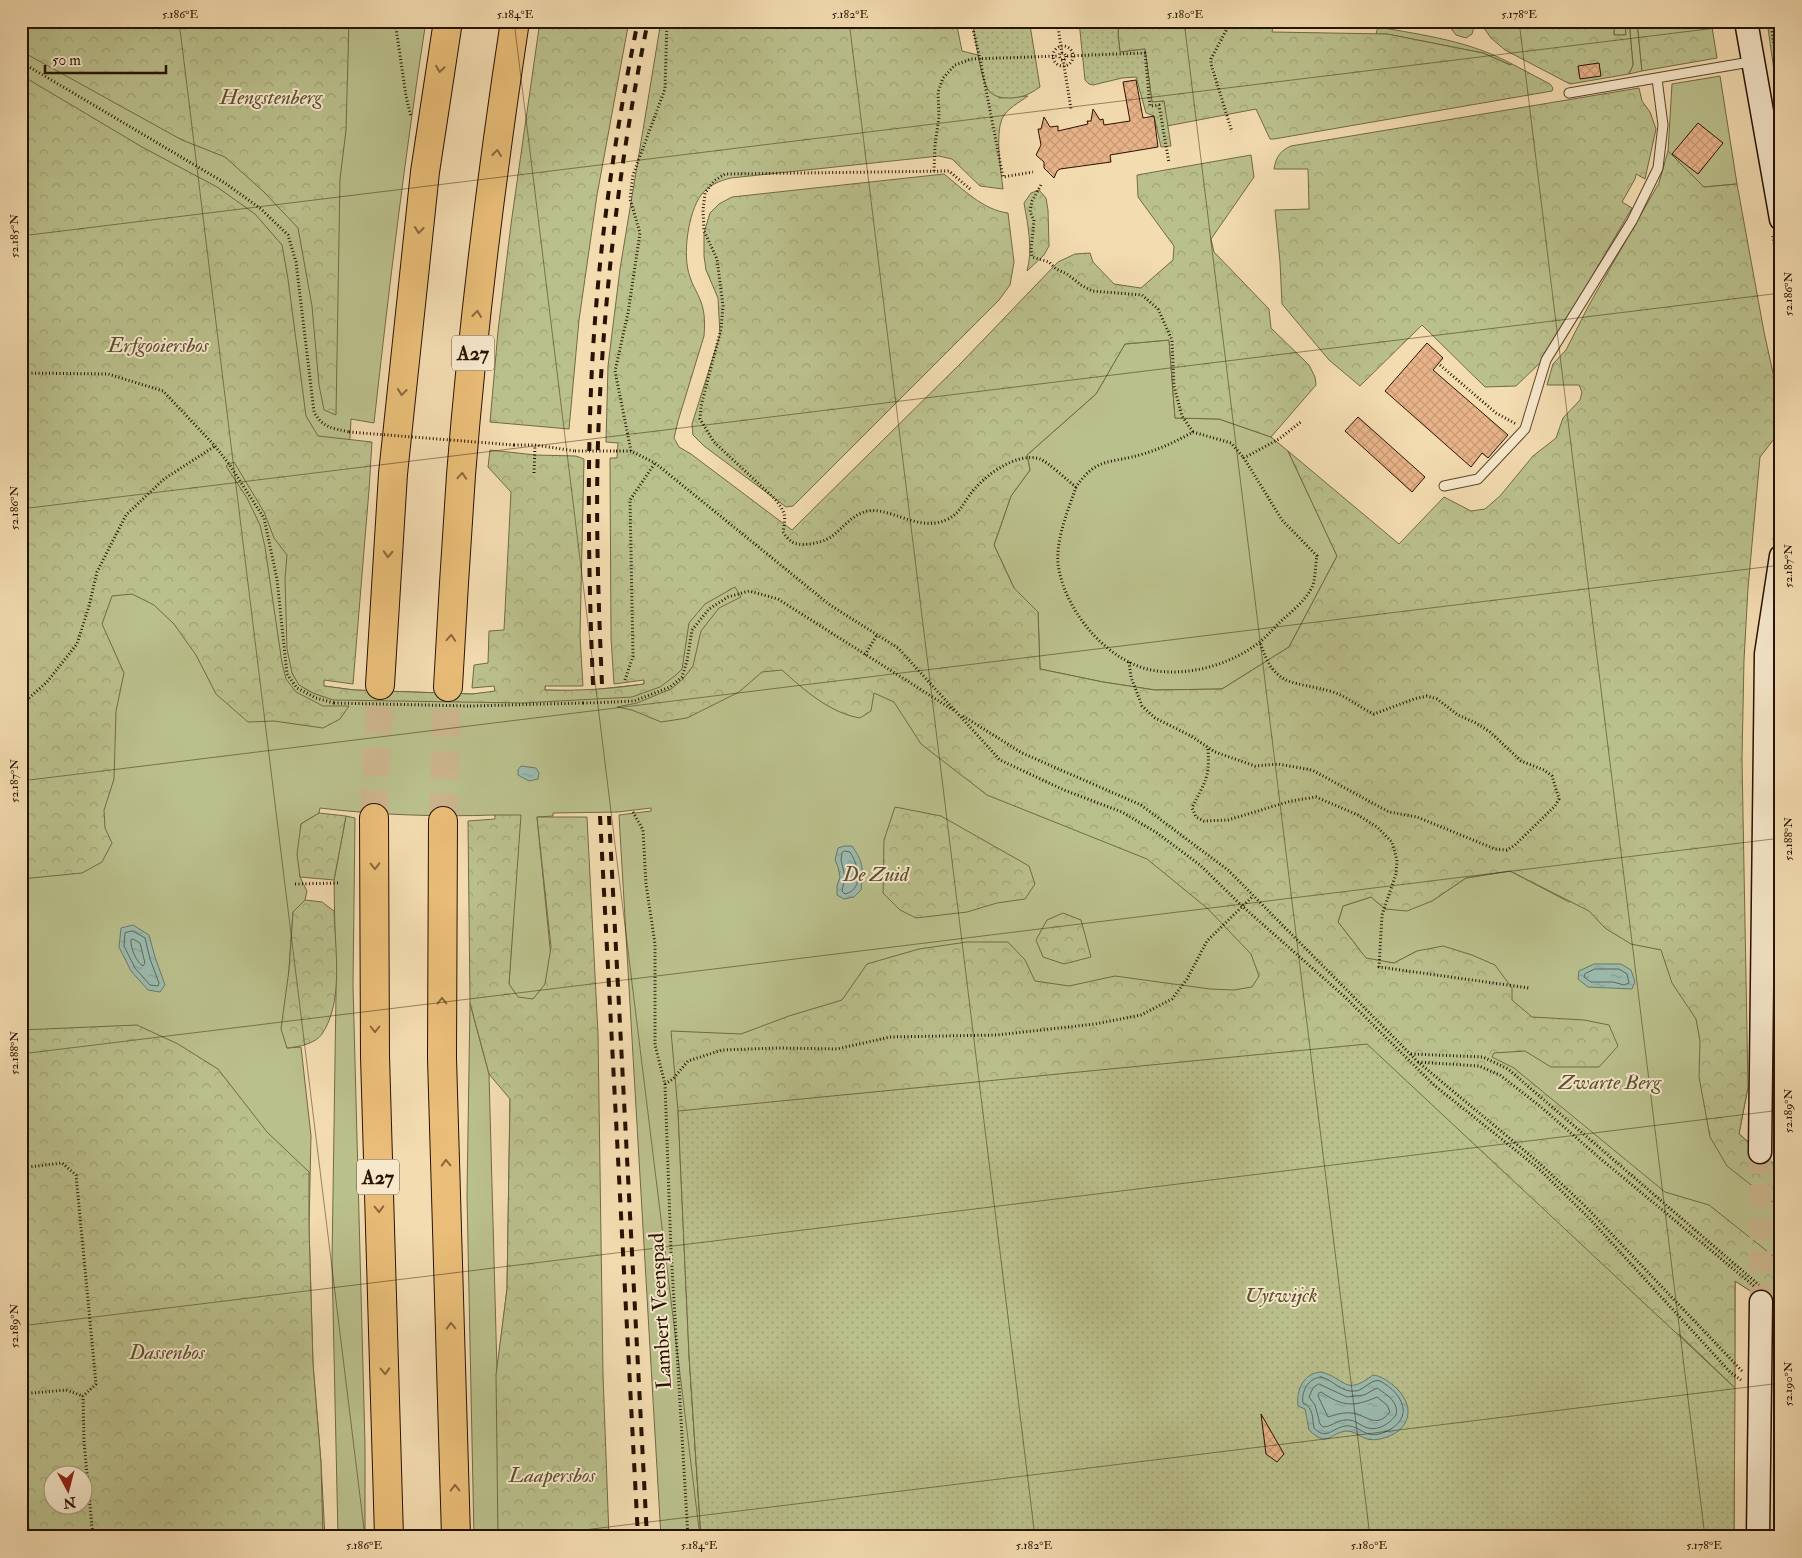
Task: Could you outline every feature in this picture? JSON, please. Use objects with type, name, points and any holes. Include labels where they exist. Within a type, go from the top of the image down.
[{"type":"highway","points":[[380,685],[393,474],[425,172],[448,21]]},
{"type":"highway","name":"A27","points":[[448,687],[462,474],[479,295],[515,21]]},
{"type":"highway","name":"A27","points":[[374,818],[375,1056],[389,1537]]},
{"type":"highway","points":[[443,821],[442,1058],[456,1537]]},
{"type":"main road","points":[[1746,21],[1781,219]]},
{"type":"main road","points":[[1760,1152],[1766,654],[1781,556]]},
{"type":"main road","points":[[1758,1537],[1753,1383],[1763,1296]]},
{"type":"lane","points":[[1569,93],[1744,63],[1753,64]]},
{"type":"lane","points":[[1444,486],[1478,479],[1525,429],[1546,360],[1632,221],[1658,168],[1663,125],[1657,79]]},
{"type":"path","points":[[396,21],[406,96],[413,125]]},
{"type":"path","points":[[630,451],[615,370],[628,313],[640,233],[630,200],[633,175],[666,89],[667,21]]},
{"type":"path","points":[[971,21],[1003,177],[1033,172]]},
{"type":"path","points":[[1057,21],[1071,109]]},
{"type":"path","points":[[1231,21],[1211,59],[1211,64],[1232,132]]},
{"type":"path","points":[[1770,21],[1781,83]]},
{"type":"path","points":[[1052,56],[1055,50],[1061,46],[1068,47],[1073,56],[1072,62],[1065,67]]},
{"type":"path","points":[[934,171],[939,117],[938,92],[943,78],[955,64],[971,59],[1052,56],[1145,53],[1150,106],[1159,104],[1169,163]]},
{"type":"path","points":[[1052,56],[1056,64],[1065,67]]},
{"type":"path","points":[[21,62],[225,183],[262,209],[288,235],[296,262],[314,412],[320,422],[329,427],[350,432],[535,445],[575,451],[630,451],[655,463],[830,606],[898,648],[1000,760],[1064,790],[1122,812],[1157,833],[1200,865],[1242,906],[1345,997],[1434,1085],[1539,1169],[1589,1218],[1730,1372],[1753,1383]]},
{"type":"path","points":[[970,189],[949,171],[725,174],[714,181],[705,193],[703,210],[704,231],[716,259],[723,306],[721,329],[701,406],[700,419],[714,442],[784,510],[783,532],[792,542],[802,544],[829,538],[849,521],[864,512],[876,511],[918,523],[936,523],[946,520],[960,511],[969,496],[986,477],[1009,463],[1018,461],[1040,459],[1076,487]]},
{"type":"path","points":[[1041,185],[1032,201],[1030,212],[1034,220],[1032,257],[1049,262],[1056,269],[1092,291],[1142,296],[1158,309],[1172,340],[1174,386],[1182,416],[1192,432],[1230,443],[1244,458],[1282,520],[1317,556],[1312,588],[1296,607],[1260,642],[1231,659],[1211,667],[1176,672],[1150,670],[1129,662],[1104,646],[1081,621],[1066,592],[1058,564],[1061,533],[1076,487],[1085,474],[1100,463],[1142,454],[1174,442],[1192,432]]},
{"type":"path","points":[[1440,365],[1496,413],[1525,429]]},
{"type":"path","points":[[21,373],[108,374],[163,391],[215,446],[264,518],[277,579],[287,674],[297,688],[316,698],[334,703],[470,706],[634,701],[670,687],[682,676],[687,661],[692,630],[709,609],[728,596],[749,592],[778,599],[1022,753],[1141,805],[1228,870],[1418,1062],[1538,1162],[1584,1205],[1753,1383]]},
{"type":"path","points":[[1244,458],[1279,439],[1302,421]]},
{"type":"path","points":[[534,473],[535,445]]},
{"type":"path","points":[[21,705],[47,682],[77,644],[97,572],[126,515],[164,478],[215,446]]},
{"type":"path","points":[[625,680],[633,656],[630,500],[655,463]]},
{"type":"path","points":[[866,655],[877,635]]},
{"type":"path","points":[[1129,662],[1131,677],[1142,706],[1155,718],[1191,736],[1215,752],[1255,766],[1278,764],[1312,770],[1388,812],[1417,817],[1495,849],[1507,850],[1515,844],[1560,799],[1552,776],[1538,766],[1521,762],[1490,732],[1458,715],[1437,699],[1427,696],[1374,714],[1334,692],[1292,683],[1281,677],[1273,669],[1260,642]]},
{"type":"path","points":[[1208,748],[1209,766],[1207,780],[1192,808],[1196,817],[1204,822],[1228,820],[1291,801],[1316,797],[1358,814],[1377,827],[1392,842],[1397,860],[1396,874],[1382,915],[1379,967],[1528,988]]},
{"type":"path","name":"Lambert Veenspad","points":[[633,812],[643,830],[646,884],[655,944],[655,1045],[664,1084],[671,1251],[688,1537]]},
{"type":"path","points":[[295,884],[340,883]]},
{"type":"path","points":[[664,1084],[673,1079],[688,1061],[722,1050],[779,1048],[837,1049],[890,1037],[997,1035],[1095,1024],[1141,1015],[1172,999],[1187,979],[1207,941],[1253,896]]},
{"type":"path","points":[[1402,1054],[1483,1058],[1508,1069],[1763,1296]]},
{"type":"path","points":[[1410,1062],[1479,1066],[1500,1075],[1541,1107],[1731,1267]]},
{"type":"path","points":[[21,1168],[62,1163],[76,1175],[96,1384],[83,1396],[84,1442],[93,1537]]},
{"type":"path","points":[[21,1394],[66,1390],[83,1396]]},
{"type":"green space","points":[[21,21],[426,21],[411,121],[374,423],[351,419],[350,438],[340,458],[292,673],[298,683],[305,689],[324,697],[324,686],[354,690],[472,694],[495,692],[495,686],[545,685],[545,690],[583,691],[644,684],[645,509],[1359,949],[1338,922],[1343,906],[1371,897],[1385,909],[1432,901],[1466,878],[1510,871],[1569,902],[1634,864],[1748,1087],[1739,1134],[1781,1170],[1781,1320],[1749,1290],[1735,1281],[1734,1537],[689,1355],[701,1537],[661,1537],[619,815],[651,811],[651,808],[618,812],[553,813],[553,816],[537,817],[609,1537],[474,1537],[467,1195],[470,1003],[489,1074],[497,1371],[507,1289],[510,1099],[509,984],[513,923],[495,815],[407,815],[320,808],[319,813],[301,824],[300,877],[307,891],[305,900],[293,912],[287,1048],[301,1047],[311,1136],[309,1227],[313,1364],[325,1537],[21,1537]],"holes":[[[1417,951],[1469,1034],[1372,960],[1394,963]]]},
{"type":"green space","name":"Hengstenberg","points":[[21,21],[349,21],[346,130],[340,179],[336,415],[324,410],[319,385],[312,306],[298,228],[264,192],[225,157],[182,140],[21,51]]},
{"type":"green space","points":[[540,21],[629,21],[597,195],[579,320],[569,429],[490,422],[498,331],[511,224]]},
{"type":"green space","name":"Erfgooiersbos","points":[[661,21],[956,21],[962,51],[978,55],[983,77],[999,98],[1028,96],[1004,115],[1000,126],[999,154],[1003,189],[980,186],[952,159],[939,156],[731,178],[711,186],[701,195],[696,203],[688,235],[687,258],[691,280],[703,310],[704,336],[674,438],[679,447],[792,530],[962,362],[1058,262],[1075,254],[1090,253],[1093,262],[1114,284],[1141,288],[1173,260],[1174,246],[1138,197],[1137,175],[1251,155],[1254,177],[1211,239],[1214,252],[1269,309],[1271,328],[1309,365],[1315,377],[1316,385],[1271,437],[1219,419],[1175,418],[1169,340],[1125,344],[1096,394],[1027,455],[1030,470],[1011,496],[994,545],[1014,588],[1038,612],[1040,669],[1155,690],[1222,689],[1289,647],[1337,556],[1288,451],[1399,544],[1444,497],[1471,511],[1485,509],[1500,496],[1533,456],[1556,438],[1563,418],[1580,400],[1582,392],[1579,385],[1547,385],[1553,364],[1566,350],[1589,305],[1659,183],[1668,151],[1704,187],[1737,184],[1764,332],[1781,409],[1781,430],[1760,457],[1748,588],[1742,759],[1748,1087],[1739,1134],[1781,1170],[1781,1206],[1774,1203],[1727,1166],[1710,1137],[1699,1077],[1700,1041],[1696,1019],[1672,983],[1661,950],[1631,944],[1605,928],[1589,911],[1510,871],[1466,878],[1432,901],[1407,911],[1385,909],[1371,897],[1343,906],[1338,922],[1366,958],[1394,963],[1417,951],[1443,946],[1495,965],[1512,988],[1512,1000],[1532,1017],[1584,1020],[1609,1025],[1618,1046],[1599,1067],[1551,1067],[1525,1051],[1494,1053],[1492,1057],[1514,1068],[1665,1192],[1709,1205],[1772,1255],[1781,1259],[1781,1320],[1749,1290],[1735,1281],[1735,1388],[1679,1334],[1678,1363],[701,1537],[689,1355],[678,1111],[671,1031],[741,1034],[789,1016],[842,1000],[867,964],[919,949],[967,942],[1008,942],[1025,960],[1035,981],[1069,986],[1115,976],[1210,989],[1234,990],[1252,987],[1259,976],[1251,954],[1207,908],[1147,859],[987,795],[921,744],[894,702],[874,693],[871,711],[860,718],[838,711],[818,700],[782,670],[762,672],[739,692],[687,718],[661,722],[632,710],[617,707],[637,703],[671,689],[683,679],[693,666],[701,631],[719,608],[741,597],[735,587],[705,604],[689,623],[682,669],[660,687],[632,697],[523,703],[333,700],[313,693],[299,685],[292,673],[287,649],[285,579],[287,555],[274,538],[264,512],[234,462],[226,466],[247,498],[260,525],[286,679],[296,692],[323,706],[349,706],[340,719],[323,728],[274,721],[248,722],[216,694],[196,655],[174,624],[154,605],[132,594],[112,596],[102,624],[124,673],[116,711],[114,779],[104,810],[105,828],[112,843],[102,862],[82,873],[21,879],[21,75],[142,147],[217,187],[255,214],[282,245],[306,416],[318,436],[372,442],[353,684],[324,680],[324,686],[354,690],[472,694],[495,691],[494,686],[472,688],[474,665],[488,663],[489,631],[504,630],[511,492],[488,467],[490,450],[535,455],[576,456],[584,459],[580,636],[583,686],[545,686],[545,690],[607,688],[644,684],[644,680],[614,684],[611,638],[610,458],[617,458],[618,443],[606,442],[608,366],[620,269]]},
{"type":"green space","points":[[972,21],[1050,21],[1030,25],[1040,87],[1027,95],[1012,98],[1000,97],[990,92],[981,70]]},
{"type":"green space","points":[[1079,21],[1119,21],[1120,52],[1145,49],[1152,102],[1164,101],[1171,146],[1161,147],[1154,116],[1146,113],[1136,77],[1122,78],[1093,85],[1085,80]]},
{"type":"green space","points":[[1119,21],[1274,21],[1272,32],[1387,34],[1483,53],[1510,65],[1512,64],[1550,84],[1553,88],[1552,91],[1274,139],[1270,139],[1256,109],[1167,126],[1164,101],[1152,102],[1145,49],[1120,52]]},
{"type":"green space","points":[[1439,21],[1470,21],[1474,27],[1472,34],[1466,38],[1456,35],[1447,23],[1442,25]]},
{"type":"green space","points":[[1479,21],[1614,21],[1614,35],[1626,35],[1625,21],[1629,21],[1633,65],[1629,74],[1570,84],[1505,50],[1491,38]]},
{"type":"green space","points":[[1614,21],[1625,21],[1626,35],[1614,35]]},
{"type":"green space","points":[[1629,21],[1637,21],[1642,71],[1629,74],[1633,65]]},
{"type":"green space","points":[[1637,21],[1711,21],[1717,58],[1642,71]]},
{"type":"green space","points":[[1767,21],[1781,21],[1781,120]]},
{"type":"green space","points":[[1378,27],[1463,44],[1512,64],[1483,53],[1387,34],[1376,34]]},
{"type":"green space","points":[[1720,76],[1737,184],[1704,187],[1668,151],[1672,84]]},
{"type":"green space","points":[[1639,88],[1642,101],[1650,112],[1656,129],[1645,179],[1636,174],[1622,202],[1632,208],[1543,360],[1516,386],[1485,387],[1422,325],[1360,386],[1329,360],[1282,304],[1275,210],[1309,209],[1308,169],[1274,169],[1279,155],[1287,148]]},
{"type":"green space","points":[[944,174],[990,208],[1008,213],[1014,262],[1010,285],[999,300],[793,506],[786,507],[704,446],[693,435],[692,424],[720,335],[718,298],[706,270],[704,256],[704,233],[710,213],[719,204],[732,197]]},
{"type":"green space","points":[[1039,190],[1046,198],[1049,246],[1044,255],[1027,271],[1030,246],[1024,203],[1031,193]]},
{"type":"green space","points":[[1169,340],[1175,418],[1219,419],[1271,437],[1288,451],[1337,556],[1289,647],[1222,689],[1155,690],[1040,669],[1038,612],[1014,588],[994,545],[1011,496],[1030,470],[1027,455],[1096,394],[1125,344]]},
{"type":"green space","points":[[895,807],[941,816],[1029,866],[1035,884],[1025,899],[997,903],[967,912],[916,918],[900,910],[883,893],[884,840]]},
{"type":"green space","points":[[319,813],[346,816],[334,880],[300,877],[297,854],[301,824]]},
{"type":"green space","name":"Laapersbos","points":[[495,815],[521,815],[509,984],[518,997],[533,999],[545,984],[551,947],[537,817],[587,817],[598,1034],[603,1375],[609,1537],[498,1537],[496,1375],[507,1289],[510,1099],[489,1074],[470,1003],[468,821],[495,819]]},
{"type":"green space","points":[[346,816],[355,818],[353,985],[365,1445],[365,1537],[338,1537],[332,1262],[336,993],[334,880]]},
{"type":"green space","points":[[305,900],[322,902],[334,911],[336,991],[329,1021],[322,1034],[311,1043],[287,1048],[281,1029],[289,970],[293,912]]},
{"type":"green space","points":[[1063,913],[1081,920],[1091,957],[1064,964],[1043,957],[1036,940],[1047,920]]},
{"type":"green space","name":"Dassenbos","points":[[137,1025],[178,1044],[218,1069],[267,1132],[309,1172],[313,1364],[321,1463],[323,1537],[21,1537],[21,1030]]},
{"type":"green space","name":"Uytwijck","points":[[1367,1044],[1735,1388],[1734,1537],[701,1537],[689,1355],[678,1111]]},
{"type":"green space","points":[[1780,1408],[1781,1537],[1779,1537]]},
{"type":"water","points":[[521,766],[536,768],[539,773],[538,779],[529,781],[518,775],[518,770]]},
{"type":"water","points":[[852,846],[861,862],[862,871],[861,890],[854,897],[844,899],[837,895],[840,877],[835,860],[838,848]]},
{"type":"water","points":[[133,925],[149,935],[165,985],[160,992],[148,990],[131,971],[119,947],[121,928]]},
{"type":"water","points":[[1594,964],[1621,964],[1631,970],[1635,982],[1632,989],[1588,987],[1578,979],[1579,971]]},
{"type":"water","points":[[1321,1372],[1350,1385],[1356,1385],[1373,1375],[1386,1380],[1401,1393],[1406,1401],[1408,1417],[1405,1424],[1391,1435],[1374,1440],[1347,1431],[1325,1439],[1316,1436],[1309,1430],[1305,1409],[1298,1406],[1298,1395],[1305,1379]]},
{"type":"building","points":[[1599,63],[1601,76],[1580,79],[1578,66]]},
{"type":"building","points":[[1136,80],[1143,118],[1154,116],[1158,147],[1110,155],[1111,162],[1060,169],[1054,178],[1044,168],[1044,162],[1036,155],[1041,145],[1038,129],[1041,129],[1044,117],[1050,127],[1058,126],[1058,131],[1088,124],[1087,121],[1091,121],[1093,109],[1100,120],[1103,119],[1104,125],[1130,121],[1123,82]]},
{"type":"building","points":[[1698,123],[1723,143],[1698,174],[1672,154]]},
{"type":"building","points":[[1427,343],[1443,358],[1433,370],[1508,435],[1488,458],[1482,453],[1471,467],[1385,391]]},
{"type":"building","points":[[1358,417],[1425,477],[1412,492],[1345,431]]},
{"type":"building","points":[[1261,1414],[1284,1454],[1277,1462],[1266,1454]]},
{"type":"tunnel","points":[[374,818],[380,685]]},
{"type":"tunnel","points":[[443,821],[448,687]]},
{"type":"tunnel","points":[[1760,1152],[1761,1302]]},
{"type":"railway","points":[[593,685],[589,500],[593,343],[601,250],[613,158],[638,21]]},
{"type":"railway","points":[[602,684],[597,516],[599,415],[605,316],[622,168],[648,21]]},
{"type":"railway","points":[[600,816],[638,1537]]},
{"type":"railway","points":[[609,816],[647,1537]]},
{"type":"park label","name":"De Zuid","points":[[876,874]]},
{"type":"park label","name":"Zwarte Berg","points":[[1610,1082]]}]
